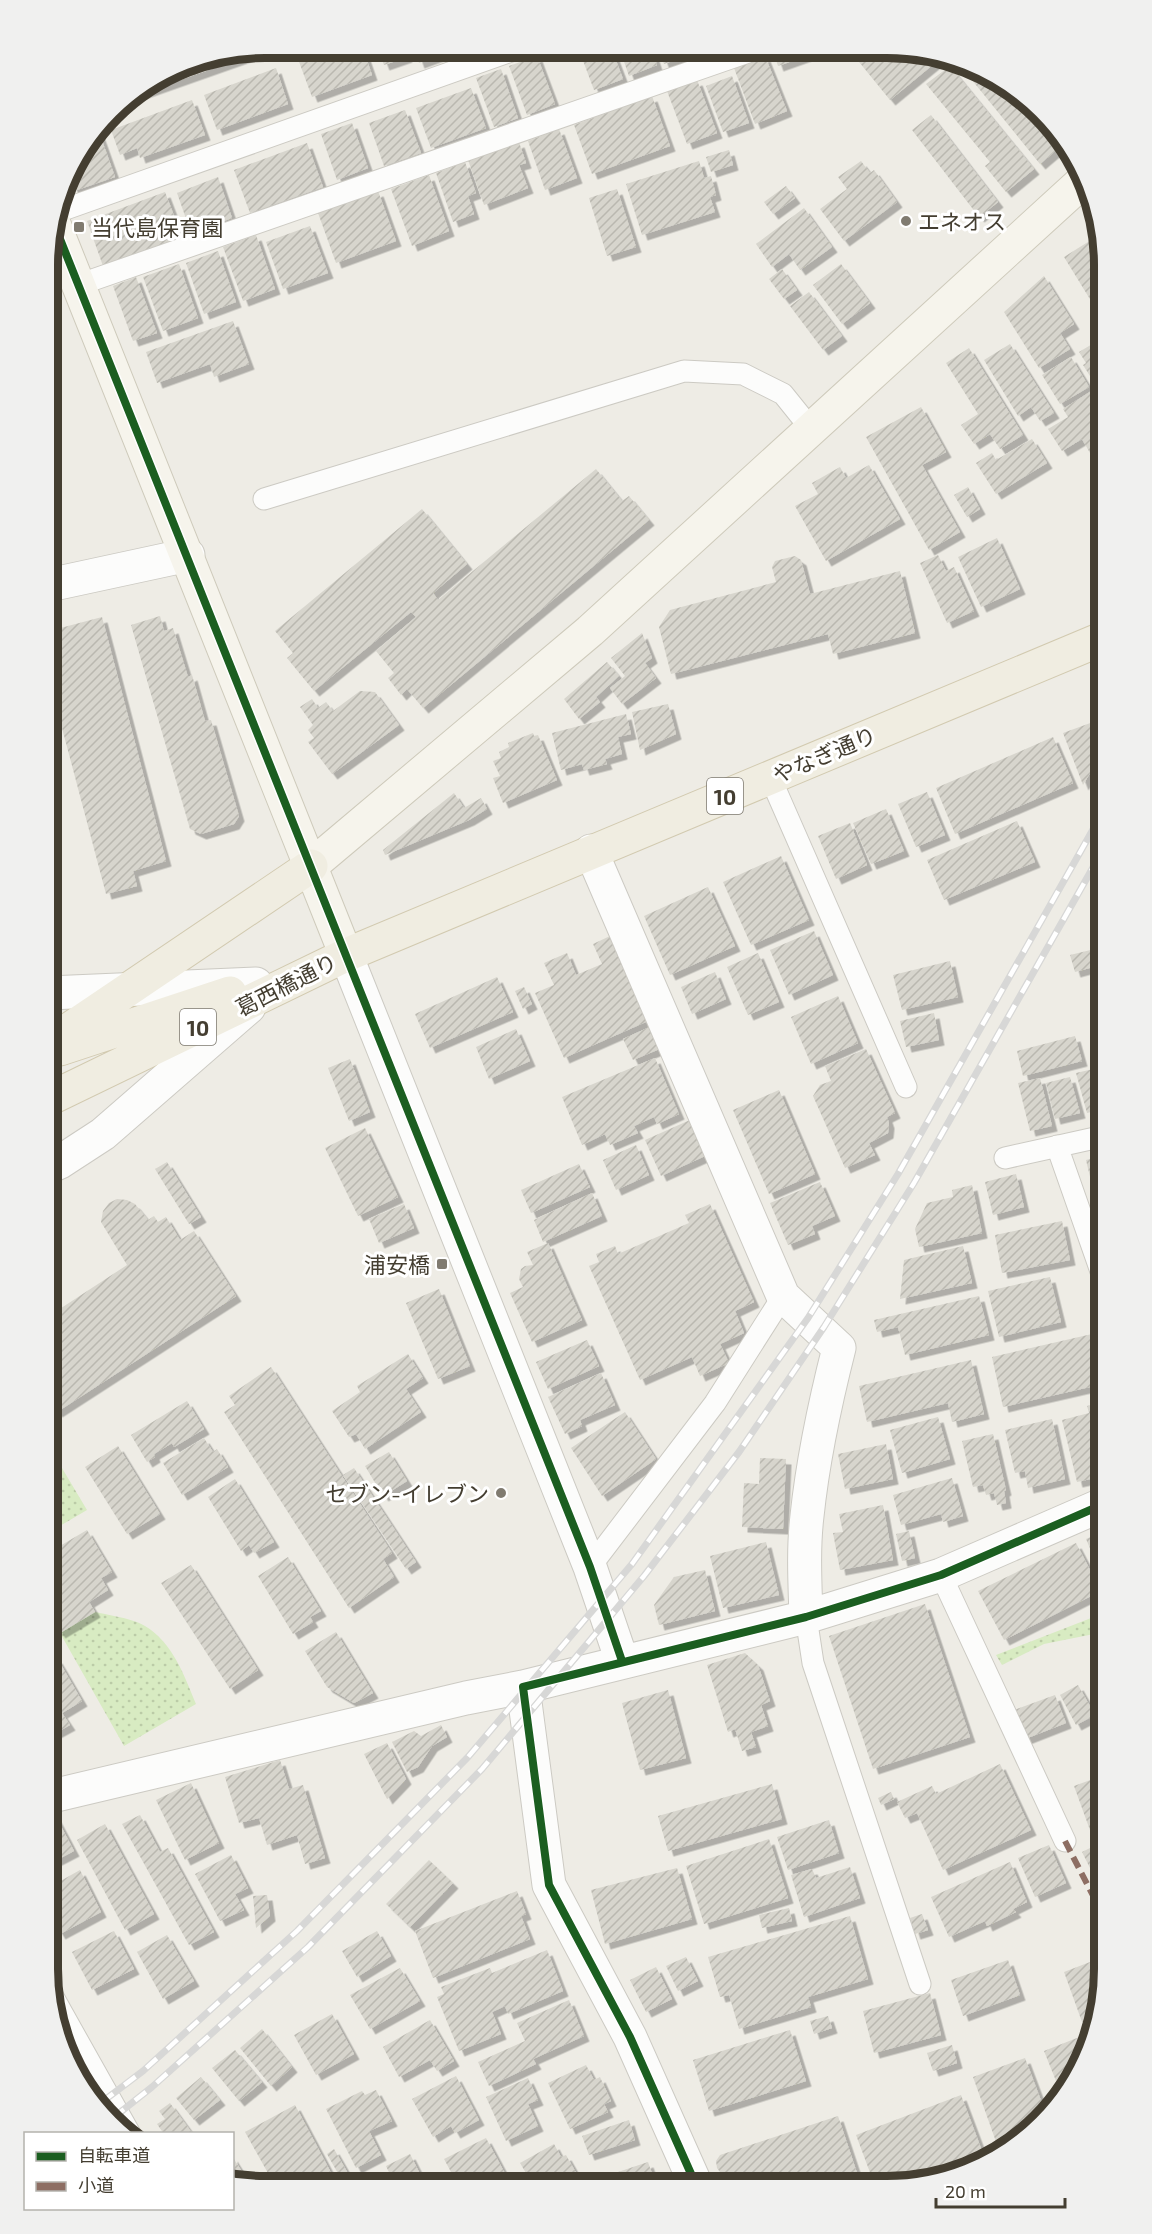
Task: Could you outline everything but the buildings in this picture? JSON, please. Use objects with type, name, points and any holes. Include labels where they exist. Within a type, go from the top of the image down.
[{"type":"main road","name":"やなぎ通り","points":[[346,955],[1094,642]]},
{"type":"main road","points":[[58,1037],[311,866]]},
{"type":"main road","name":"葛西橋通り","points":[[58,1049],[259,990],[346,955]]},
{"type":"main road","name":"葛西橋通り","points":[[58,1094],[259,990]]},
{"type":"street","points":[[311,866],[590,631],[1077,186]]},
{"type":"street","points":[[60,239],[188,555],[590,1567],[622,1661]]},
{"type":"street","points":[[58,583],[188,555]]},
{"type":"street","points":[[591,851],[783,1296],[839,1348],[821,1422],[806,1516],[804,1564],[806,1617]]},
{"type":"street","points":[[58,993],[130,989],[259,990]]},
{"type":"street","points":[[58,1163],[103,1134],[259,990]]},
{"type":"street","points":[[58,1795],[466,1698],[523,1687],[806,1617],[941,1575],[1093,1509]]},
{"type":"street","points":[[523,1687],[549,1885],[630,2037],[692,2176]]},
{"type":"lane","points":[[66,209],[491,58]]},
{"type":"lane","points":[[78,285],[731,58]]},
{"type":"lane","points":[[264,499],[684,371],[743,374],[783,394],[812,430]]},
{"type":"lane","points":[[770,777],[906,1087]]},
{"type":"lane","points":[[1005,1158],[1093,1138]]},
{"type":"lane","points":[[1057,1146],[1093,1250]]},
{"type":"lane","points":[[590,1567],[715,1403],[783,1296]]},
{"type":"lane","points":[[941,1575],[1065,1840]]},
{"type":"lane","points":[[806,1617],[813,1663],[920,1984]]},
{"type":"lane","points":[[65,2018],[120,2115]]},
{"type":"green space","points":[[58,1464],[87,1510],[58,1527]]},
{"type":"green space","points":[[95,1612],[135,1621],[155,1633],[176,1660],[196,1704],[124,1746],[60,1633]]},
{"type":"green space","points":[[1093,1617],[1093,1634],[1044,1644],[1002,1665],[996,1655]]},
{"type":"green space","points":[[982,2151],[953,2165],[923,2173]]},
{"type":"railway","points":[[105,2099],[143,2071],[297,1931],[468,1757],[632,1564],[808,1318],[898,1174],[1094,828]]},
{"type":"railway","points":[[119,2114],[152,2087],[308,1947],[482,1769],[644,1576],[739,1452],[824,1327],[914,1183],[1094,866]]},
{"type":"marked path","points":[[1065,1841],[1093,1896]]},
{"type":"cycle path","points":[[60,239],[590,1567],[622,1661]]},
{"type":"cycle path","points":[[692,2176],[630,2037],[549,1885],[523,1687],[806,1617],[941,1575],[1093,1509]]},
{"type":"place","name":"エネオス","points":[[906,221]]},
{"type":"place","name":"当代島保育園","points":[[79,227]]},
{"type":"place","name":"浦安橋","points":[[442,1264]]},
{"type":"place","name":"セブン-イレブン","points":[[501,1493]]}]
